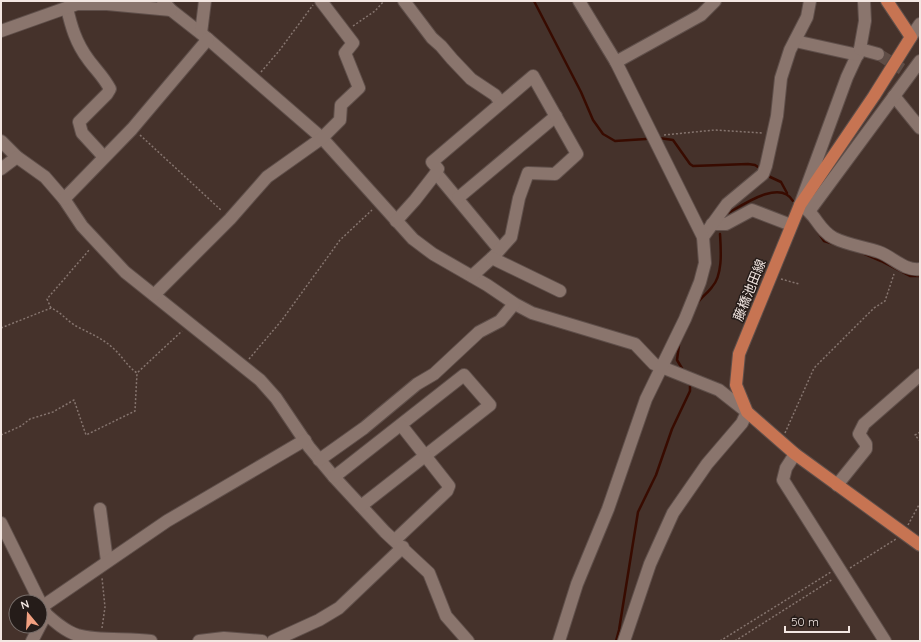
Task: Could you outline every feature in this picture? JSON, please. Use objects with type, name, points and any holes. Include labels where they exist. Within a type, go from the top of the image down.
[{"type":"main road","points":[[887,1],[911,37]]},
{"type":"main road","name":"藤橋池田線","points":[[911,37],[805,207],[791,225],[739,354],[736,385],[747,412],[781,442],[795,454],[920,545]]},
{"type":"street","points":[[64,199],[132,129],[204,36],[205,1]]},
{"type":"street","points":[[154,295],[230,219],[267,177],[322,138],[340,120],[341,105],[359,88],[345,53],[353,43],[321,1]]},
{"type":"street","points":[[404,1],[432,38],[471,79],[495,95],[501,103]]},
{"type":"street","points":[[559,641],[577,584],[608,509],[646,400],[686,319],[700,282],[705,263],[703,237],[616,62],[578,1]]},
{"type":"street","points":[[616,62],[701,15],[715,1]]},
{"type":"street","points":[[703,237],[727,204],[763,174],[777,116],[781,78],[795,41],[807,17],[810,1]]},
{"type":"street","points":[[805,207],[847,77],[859,52],[865,20],[864,1]]},
{"type":"street","points":[[1,31],[77,4],[167,6],[255,79],[322,138],[413,239],[514,304],[532,313],[635,344],[654,364],[719,390],[747,412],[742,423],[707,464],[673,513],[650,564],[624,641]]},
{"type":"street","points":[[67,8],[74,35],[87,58],[106,80],[110,89],[107,94],[79,122],[82,133],[104,157]]},
{"type":"street","points":[[911,37],[920,24]]},
{"type":"street","points":[[795,41],[878,54]]},
{"type":"street","points":[[805,207],[894,96],[906,72],[920,61]]},
{"type":"street","points":[[396,221],[436,173],[438,169],[432,162],[533,76],[578,154],[555,174],[528,173],[519,198],[511,237],[496,254],[472,276]]},
{"type":"street","points":[[894,96],[920,128]]},
{"type":"street","points":[[458,198],[556,116]]},
{"type":"street","points":[[1,141],[17,158],[45,177],[64,199],[82,226],[124,272],[244,365],[260,380],[276,398],[319,460],[361,506],[429,573],[446,616],[468,641]]},
{"type":"street","points":[[1,169],[17,158]]},
{"type":"street","points":[[436,173],[458,198],[496,254],[560,292]]},
{"type":"street","points":[[805,207],[819,226],[834,238],[880,252],[912,270],[920,269]]},
{"type":"street","points":[[712,224],[726,224],[752,210],[791,225]]},
{"type":"street","points":[[319,460],[364,428],[417,384],[434,374],[469,340],[500,321],[514,304]]},
{"type":"street","points":[[334,477],[464,375],[490,405],[361,506]]},
{"type":"street","points":[[837,485],[866,448],[866,444],[858,434],[864,424],[920,375]]},
{"type":"street","points":[[273,641],[307,626],[339,608],[447,491],[449,486],[401,425]]},
{"type":"street","points":[[48,608],[103,564],[167,521],[305,440]]},
{"type":"street","points":[[795,454],[786,468],[783,480],[885,641]]},
{"type":"street","points":[[100,509],[103,564]]},
{"type":"street","points":[[1,523],[15,555],[36,594]]},
{"type":"street","points":[[48,613],[68,631],[77,635],[101,638],[130,638],[151,641]]},
{"type":"street","points":[[199,641],[224,638],[262,641]]},
{"type":"path","points":[[255,79],[279,51],[316,1]]},
{"type":"path","points":[[344,32],[375,11],[384,1]]},
{"type":"path","points":[[132,129],[230,219]]},
{"type":"path","points":[[651,135],[715,130],[773,134]]},
{"type":"path","points":[[244,365],[282,320],[340,240],[381,203]]},
{"type":"path","points":[[96,241],[47,299],[50,308],[67,318],[74,325],[91,332],[114,348],[131,369],[137,373]]},
{"type":"path","points":[[781,442],[814,368],[874,308],[885,302],[894,274]]},
{"type":"path","points":[[770,277],[798,284]]},
{"type":"path","points":[[1,328],[50,308]]},
{"type":"path","points":[[1,435],[21,426],[30,419],[53,412],[74,400],[86,435],[135,411],[137,373],[190,323]]},
{"type":"path","points":[[920,432],[915,435],[920,441]]},
{"type":"path","points":[[101,638],[105,607],[103,564]]},
{"type":"path","points":[[720,641],[839,567]]},
{"type":"waterway","points":[[534,1],[581,92],[593,120],[603,134],[615,141],[646,139]]},
{"type":"waterway","points":[[659,138],[673,140],[693,166],[748,164],[755,165],[761,169]]},
{"type":"waterway","points":[[768,176],[781,182],[787,193]]},
{"type":"waterway","points":[[725,215],[760,196],[770,193],[779,192],[787,195],[793,201]]},
{"type":"waterway","points":[[818,232],[824,241],[834,244]]},
{"type":"waterway","points":[[697,304],[716,282],[718,276],[720,269],[720,234]]},
{"type":"waterway","points":[[860,252],[910,276],[920,276]]},
{"type":"waterway","points":[[679,345],[677,360],[683,370]]},
{"type":"waterway","points":[[616,641],[638,512],[656,475],[672,429],[690,391],[690,384]]},
{"type":"tunnel","points":[[878,54],[902,69]]}]
